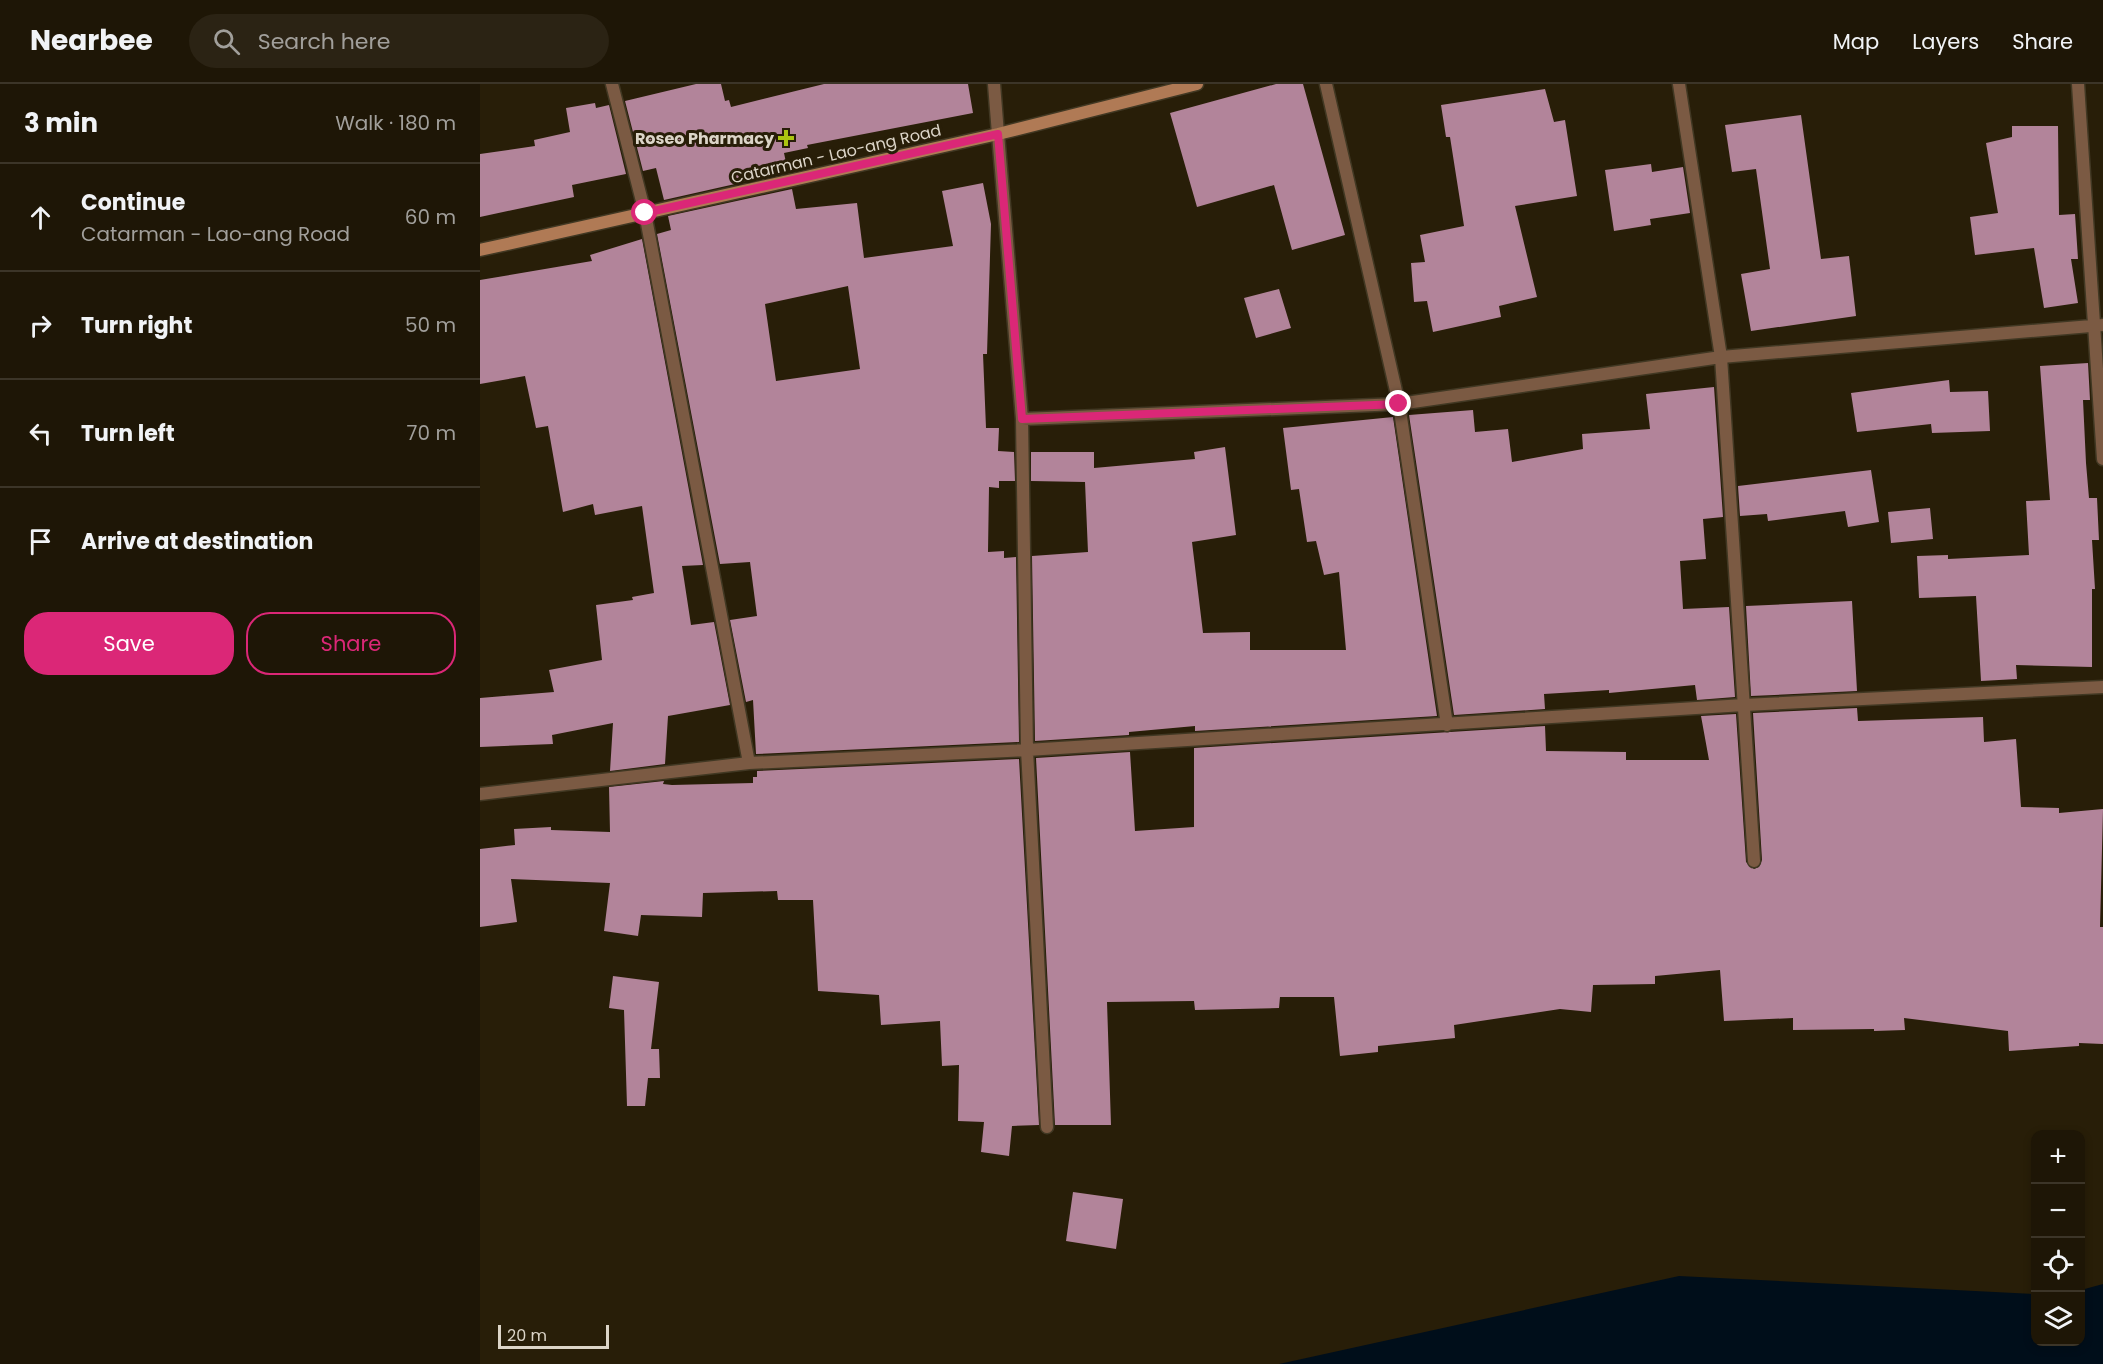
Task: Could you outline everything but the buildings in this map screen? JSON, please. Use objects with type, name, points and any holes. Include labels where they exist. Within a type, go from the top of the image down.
[{"type":"main road","name":"Catarman - Lao-ang Road","points":[[480,250],[998,134],[1197,84]]},
{"type":"street","points":[[612,84],[645,213],[749,763]]},
{"type":"street","points":[[994,84],[1022,419],[1027,750],[1047,1127]]},
{"type":"street","points":[[1326,84],[1399,404],[1447,724]]},
{"type":"street","points":[[1679,84],[1721,357],[1754,861]]},
{"type":"street","points":[[2078,84],[2098,325],[2103,459]]},
{"type":"street","points":[[1022,419],[1399,404],[1721,357],[2098,325]]},
{"type":"street","points":[[480,794],[749,763],[1027,750],[1744,705],[2103,687]]},
{"type":"water","points":[[1679,1276],[2031,1294],[2031,1346],[2085,1346],[2085,1289],[2103,1284],[2103,1364],[1279,1364]]},
{"type":"place","name":"Roseo Pharmacy","points":[[786,138]]},
{"type":"route","points":[[645,213],[998,134],[1022,419],[1399,404]]}]
